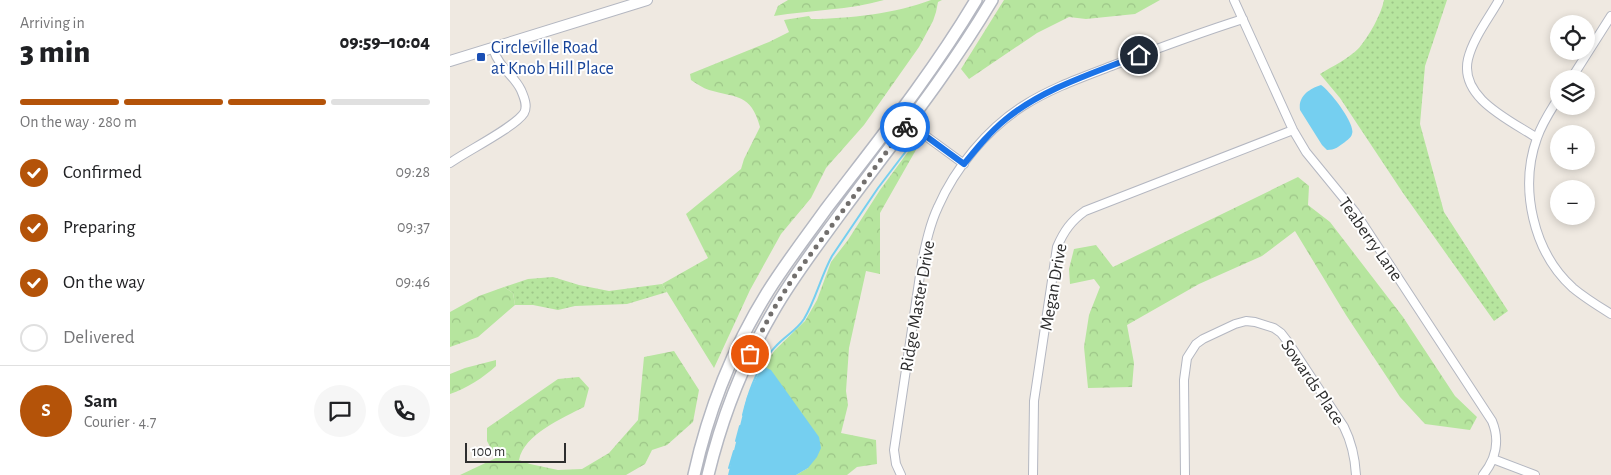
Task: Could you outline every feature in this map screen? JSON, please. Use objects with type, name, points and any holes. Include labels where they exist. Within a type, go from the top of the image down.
[{"type":"main road","points":[[694,475],[704,435],[718,394],[738,348],[767,294],[809,232],[935,64],[976,0]]},
{"type":"main road","points":[[708,475],[734,392],[750,354],[773,310],[802,265],[956,59],[992,0]]},
{"type":"street","points":[[450,61],[647,0]]},
{"type":"street","name":"Teaberry Lane","points":[[1234,0],[1293,130],[1316,166],[1355,212],[1492,421],[1496,434],[1493,459],[1483,475]]},
{"type":"street","points":[[1499,0],[1468,59],[1467,71],[1469,80],[1480,100],[1537,138]]},
{"type":"street","points":[[1577,70],[1611,16]]},
{"type":"street","name":"Ridge Master Drive","points":[[901,475],[896,464],[894,450],[922,262],[928,234],[938,207],[964,164],[986,137],[1006,119],[1023,106],[1049,92],[1155,49],[1243,19]]},
{"type":"street","points":[[450,163],[514,123],[525,112],[526,103],[522,92],[514,79],[500,65],[493,49]]},
{"type":"street","points":[[1550,113],[1537,138],[1529,174],[1531,208],[1538,233],[1556,270],[1573,288],[1611,314]]},
{"type":"street","points":[[908,123],[964,164]]},
{"type":"street","name":"Megan Drive","points":[[1033,475],[1034,401],[1057,247],[1067,227],[1085,211],[1293,130]]},
{"type":"street","name":"Sowards Place","points":[[1185,475],[1184,380],[1187,358],[1203,339],[1229,326],[1246,321],[1265,324],[1274,328],[1288,342],[1351,440],[1356,475]]},
{"type":"street","points":[[1493,459],[1535,475]]},
{"type":"green space","points":[[788,0],[884,0],[858,6],[774,16],[778,6]]},
{"type":"green space","points":[[931,0],[942,0],[938,2],[933,21],[919,47],[864,125],[826,168],[811,198],[781,234],[750,290],[714,368],[662,284],[708,258],[686,214],[741,169],[760,127],[752,108],[747,102],[735,96],[704,88],[691,80],[690,74],[789,32],[784,20],[809,16],[811,19],[825,19],[872,14],[918,5]]},
{"type":"green space","points":[[1004,0],[1160,0],[1135,14],[1086,19],[1069,17],[1037,33],[969,79],[961,69]]},
{"type":"green space","points":[[1384,0],[1447,0],[1425,66],[1420,124],[1444,212],[1508,311],[1494,321],[1403,193],[1340,98],[1320,74],[1359,48],[1374,25]]},
{"type":"green space","points":[[913,145],[917,148],[880,213],[880,274],[866,271],[849,348],[846,391],[848,405],[841,433],[876,440],[877,464],[857,467],[847,475],[796,475],[808,468],[763,367],[775,350],[805,321],[817,300],[831,262]]},
{"type":"green space","points":[[1298,177],[1309,186],[1308,205],[1330,222],[1403,317],[1455,396],[1477,417],[1470,430],[1425,424],[1400,397],[1346,315],[1295,231],[1262,256],[1199,284],[1127,325],[1134,363],[1132,387],[1088,388],[1084,347],[1089,315],[1100,287],[1094,279],[1070,284],[1069,269],[1074,249],[1096,245],[1113,267]]},
{"type":"green space","points":[[553,277],[609,291],[662,284],[667,292],[627,304],[575,306],[558,310],[533,305],[515,305],[513,293],[504,287],[528,279]]},
{"type":"green space","points":[[504,287],[513,293],[515,305],[478,337],[450,347],[450,312],[479,296]]},
{"type":"green space","points":[[674,351],[699,390],[693,422],[667,445],[652,450],[645,464],[626,475],[460,475],[496,458],[487,441],[487,428],[558,379],[579,377],[589,388],[584,407],[536,435],[528,442],[519,460],[558,470],[582,469],[609,453],[638,420],[644,357]]},
{"type":"green space","points":[[496,360],[496,366],[486,374],[468,386],[450,394],[450,374]]},
{"type":"water","points":[[1321,85],[1341,108],[1352,129],[1349,139],[1330,150],[1327,150],[1322,145],[1300,110],[1301,101],[1305,94]]},
{"type":"water","points":[[762,366],[771,370],[819,437],[821,448],[817,457],[808,468],[796,475],[728,475],[747,397]]},
{"type":"waterway","points":[[743,415],[751,387],[759,369],[776,346],[804,319],[832,256],[878,188],[913,142]]},
{"type":"waterway","points":[[736,441],[740,426]]},
{"type":"waterway","points":[[729,468],[734,451]]},
{"type":"way so far","points":[[750,354],[773,310],[793,278],[905,127]]},
{"type":"place","name":"Circleville Road at Knob Hill Place","points":[[481,57]]},
{"type":"route","points":[[905,127],[908,123],[964,164],[986,137],[1023,106],[1074,80],[1139,55]]}]
